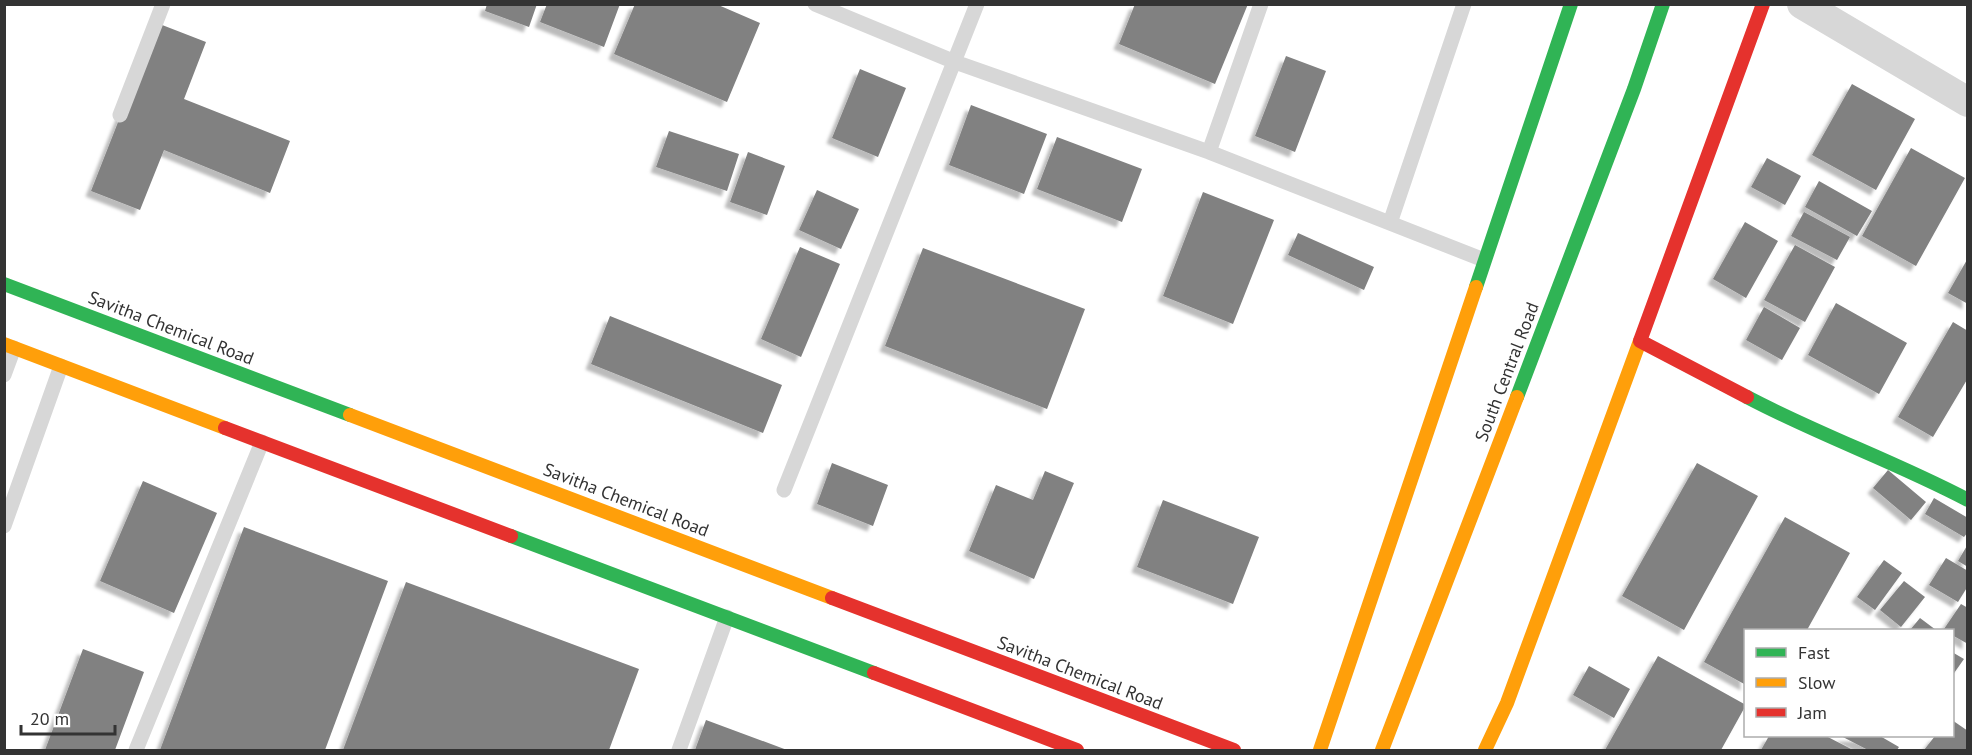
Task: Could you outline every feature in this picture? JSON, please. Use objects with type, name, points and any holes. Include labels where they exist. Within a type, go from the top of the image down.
[{"type":"main road","points":[[1320,750],[1571,4]]},
{"type":"main road","name":"South Central Road","points":[[1382,750],[1626,112],[1663,4]]},
{"type":"main road","points":[[1485,750],[1507,704],[1763,4]]},
{"type":"main road","name":"Savitha Chemical Road","points":[[4,284],[1234,750]]},
{"type":"main road","points":[[1640,341],[1791,420],[1917,473],[1968,500]]},
{"type":"main road","points":[[9,346],[1077,750]]},
{"type":"street","points":[[1802,4],[1968,102]]},
{"type":"lane","points":[[120,115],[163,4]]},
{"type":"lane","points":[[815,4],[955,62],[1209,153],[1484,260]]},
{"type":"lane","points":[[784,490],[977,4]]},
{"type":"lane","points":[[1209,153],[1261,4]]},
{"type":"lane","points":[[1390,223],[1464,4]]},
{"type":"lane","points":[[4,375],[9,346]]},
{"type":"lane","points":[[4,526],[61,366]]},
{"type":"lane","points":[[136,750],[262,442]]},
{"type":"lane","points":[[679,750],[727,617]]},
{"type":"building","points":[[487,4],[537,4],[529,27],[485,11]]},
{"type":"building","points":[[547,4],[620,4],[604,47],[540,22]]},
{"type":"building","points":[[635,4],[716,4],[760,23],[727,102],[614,54]]},
{"type":"building","points":[[1135,4],[1248,4],[1215,84],[1119,44]]},
{"type":"building","points":[[157,23],[206,42],[184,99],[290,141],[270,193],[164,150],[140,210],[91,191]]},
{"type":"building","points":[[1286,56],[1326,71],[1295,152],[1255,136]]},
{"type":"building","points":[[860,69],[906,88],[878,157],[832,138]]},
{"type":"building","points":[[1852,84],[1915,119],[1876,190],[1812,155]]},
{"type":"building","points":[[971,105],[1047,134],[1024,194],[949,165]]},
{"type":"building","points":[[669,131],[739,154],[727,191],[656,167]]},
{"type":"building","points":[[1057,137],[1142,169],[1122,222],[1037,189]]},
{"type":"building","points":[[1911,148],[1965,178],[1916,266],[1862,236]]},
{"type":"building","points":[[748,152],[785,166],[767,215],[730,202]]},
{"type":"building","points":[[1767,158],[1801,176],[1785,205],[1751,187]]},
{"type":"building","points":[[1819,181],[1872,211],[1857,236],[1805,207]]},
{"type":"building","points":[[817,190],[859,209],[841,249],[799,230]]},
{"type":"building","points":[[1203,192],[1274,220],[1233,324],[1163,296]]},
{"type":"building","points":[[1804,212],[1850,237],[1837,260],[1791,236]]},
{"type":"building","points":[[1745,222],[1778,241],[1746,298],[1713,279]]},
{"type":"building","points":[[1298,233],[1374,267],[1364,290],[1288,255]]},
{"type":"building","points":[[1795,245],[1835,267],[1805,322],[1764,300]]},
{"type":"building","points":[[800,247],[840,264],[801,357],[761,339]]},
{"type":"building","points":[[923,248],[1085,309],[1047,409],[885,346]]},
{"type":"building","points":[[1968,258],[1968,304],[1948,293]]},
{"type":"building","points":[[1836,303],[1907,343],[1879,394],[1808,355]]},
{"type":"building","points":[[1764,307],[1800,328],[1782,360],[1746,340]]},
{"type":"building","points":[[610,316],[782,385],[763,433],[591,364]]},
{"type":"building","points":[[1953,322],[1968,331],[1968,378],[1933,437],[1898,417]]},
{"type":"building","points":[[832,463],[888,485],[873,526],[817,504]]},
{"type":"building","points":[[1697,463],[1758,496],[1684,630],[1622,596]]},
{"type":"building","points":[[1888,470],[1926,502],[1911,520],[1873,488]]},
{"type":"building","points":[[1045,471],[1074,483],[1034,579],[969,551],[996,485],[1033,500]]},
{"type":"building","points":[[143,481],[217,513],[174,613],[100,581]]},
{"type":"building","points":[[1934,498],[1968,518],[1968,532],[1964,537],[1925,514]]},
{"type":"building","points":[[1163,500],[1259,537],[1233,604],[1137,567]]},
{"type":"building","points":[[1785,517],[1850,553],[1808,629],[1744,629],[1744,684],[1704,662]]},
{"type":"building","points":[[244,527],[388,581],[325,750],[160,750]]},
{"type":"building","points":[[1968,544],[1968,567],[1958,561]]},
{"type":"building","points":[[1946,558],[1968,571],[1968,586],[1958,602],[1929,585]]},
{"type":"building","points":[[1884,560],[1902,573],[1875,610],[1857,597]]},
{"type":"building","points":[[1904,581],[1925,597],[1901,627],[1880,610]]},
{"type":"building","points":[[406,582],[639,669],[609,750],[343,750]]},
{"type":"building","points":[[1961,604],[1968,608],[1968,644],[1954,636],[1954,629],[1944,629]]},
{"type":"building","points":[[1920,618],[1935,629],[1911,629]]},
{"type":"building","points":[[83,649],[144,672],[115,750],[45,750]]},
{"type":"building","points":[[1954,653],[1964,659],[1954,673]]},
{"type":"building","points":[[1658,656],[1744,704],[1744,709],[1721,750],[1605,750]]},
{"type":"building","points":[[1589,666],[1630,689],[1614,718],[1573,695]]},
{"type":"building","points":[[706,720],[787,750],[695,750]]},
{"type":"building","points":[[1954,721],[1968,731],[1968,750],[1924,750],[1934,737],[1954,737]]},
{"type":"building","points":[[1768,737],[1828,737],[1853,750],[1761,750]]},
{"type":"building","points":[[1843,737],[1882,737],[1899,747],[1897,750],[1868,750]]},
{"type":"traffic: fast","points":[[1476,287],[1571,4]]},
{"type":"traffic: fast","points":[[1517,397],[1634,89],[1663,4]]},
{"type":"traffic: fast","points":[[4,284],[350,415]]},
{"type":"traffic: fast","points":[[1747,397],[1968,500]]},
{"type":"traffic: fast","points":[[511,536],[874,673]]},
{"type":"traffic: slow","points":[[1320,750],[1476,287]]},
{"type":"traffic: slow","points":[[1485,750],[1507,703],[1640,341]]},
{"type":"traffic: slow","points":[[4,344],[225,428]]},
{"type":"traffic: slow","points":[[1382,750],[1517,397]]},
{"type":"traffic: slow","points":[[350,415],[832,598]]},
{"type":"traffic: jam","points":[[1747,397],[1640,341],[1763,4]]},
{"type":"traffic: jam","points":[[225,428],[511,536]]},
{"type":"traffic: jam","points":[[832,598],[1234,750]]},
{"type":"traffic: jam","points":[[874,673],[1077,750]]}]
